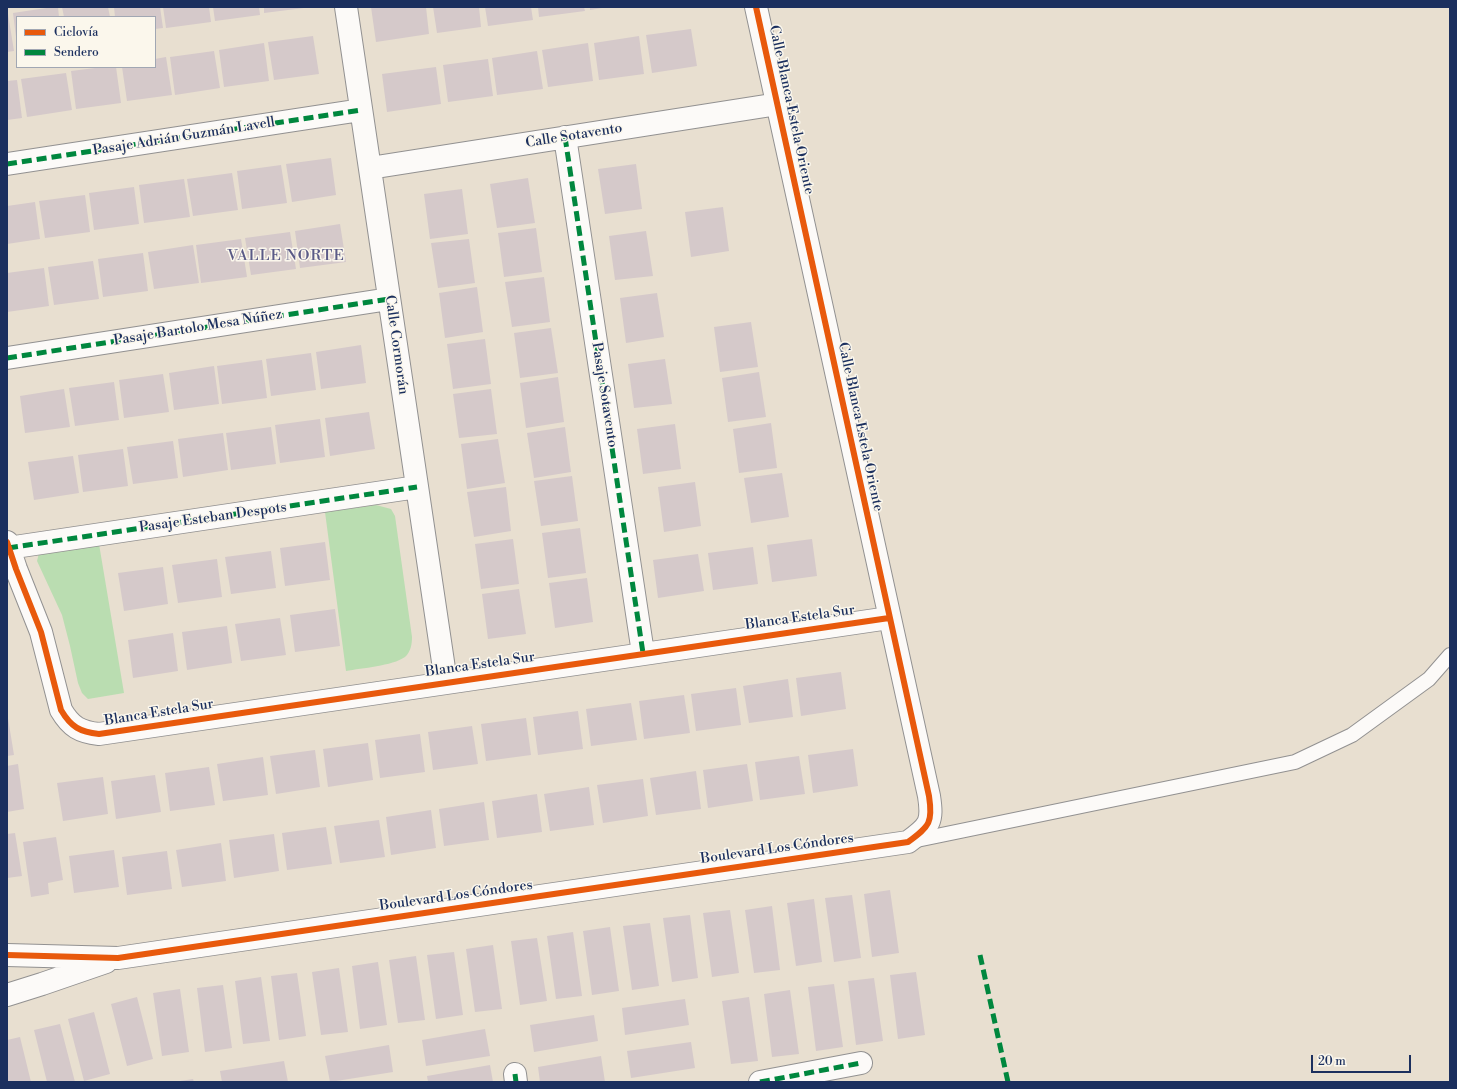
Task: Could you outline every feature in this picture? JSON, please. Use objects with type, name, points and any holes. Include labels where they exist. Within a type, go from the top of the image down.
[{"type":"street","name":"Calle Cormorán","points":[[346,7],[446,682]]},
{"type":"street","name":"Calle Blanca Estela Oriente","points":[[756,7],[929,796],[931,813],[928,824],[920,834],[908,842]]},
{"type":"street","name":"Calle Sotavento","points":[[370,168],[778,104]]},
{"type":"street","name":"Pasaje Adrián Guzmán Lavell","points":[[7,164],[362,110]]},
{"type":"street","name":"Pasaje Sotavento","points":[[565,137],[643,653]]},
{"type":"street","name":"Pasaje Bartolo Mesa Núñez","points":[[7,358],[389,299]]},
{"type":"street","name":"Pasaje Esteban Despots","points":[[8,545],[417,488]]},
{"type":"street","name":"Blanca Estela Sur","points":[[8,545],[41,632],[61,710],[75,727],[86,732],[99,734],[889,618]]},
{"type":"street","name":"Boulevard Los Cóndores","points":[[7,955],[118,958],[908,842]]},
{"type":"street","name":"Boulevard Los Cóndores","points":[[7,995],[118,958]]},
{"type":"street","points":[[760,1082],[861,1063]]},
{"type":"lane","points":[[908,842],[1295,762],[1352,735],[1430,679],[1450,655]]},
{"type":"green space","points":[[376,505],[391,509],[395,516],[412,637],[411,645],[410,650],[405,657],[393,663],[346,671],[325,512]]},
{"type":"green space","points":[[99,544],[124,693],[88,699],[82,693],[78,683],[62,615],[37,561],[39,553]]},
{"type":"building","points":[[58,7],[59,16],[16,16],[16,37],[13,13]]},
{"type":"building","points":[[62,7],[108,7],[110,16],[64,16]]},
{"type":"building","points":[[114,7],[160,7],[163,28],[156,29],[156,16],[115,16]]},
{"type":"building","points":[[163,7],[209,7],[211,22],[166,28]]},
{"type":"building","points":[[213,7],[259,7],[260,15],[215,21]]},
{"type":"building","points":[[264,7],[304,7],[304,8],[264,13]]},
{"type":"building","points":[[371,7],[426,7],[429,34],[376,42]]},
{"type":"building","points":[[433,7],[479,7],[481,27],[437,33]]},
{"type":"building","points":[[485,7],[531,7],[533,20],[488,26]]},
{"type":"building","points":[[538,7],[584,7],[585,11],[539,17]]},
{"type":"building","points":[[590,7],[602,7],[602,8],[590,10]]},
{"type":"building","points":[[7,14],[14,51],[7,52]]},
{"type":"building","points":[[691,29],[697,66],[652,73],[646,35]]},
{"type":"building","points":[[313,36],[319,74],[274,80],[268,42]]},
{"type":"building","points":[[639,36],[644,74],[599,80],[594,43]]},
{"type":"building","points":[[264,43],[269,81],[224,87],[219,50]]},
{"type":"building","points":[[588,43],[593,81],[548,87],[542,50]]},
{"type":"building","points":[[214,51],[220,88],[175,95],[170,57]]},
{"type":"building","points":[[537,51],[543,89],[497,95],[492,58]]},
{"type":"building","points":[[166,57],[172,95],[127,101],[122,68],[156,68],[156,59]]},
{"type":"building","points":[[488,59],[493,96],[448,102],[443,65]]},
{"type":"building","points":[[436,67],[441,104],[387,112],[382,74]]},
{"type":"building","points":[[95,68],[116,68],[121,103],[76,109],[71,71]]},
{"type":"building","points":[[66,73],[72,110],[27,117],[21,79]]},
{"type":"building","points":[[17,80],[22,118],[7,120],[7,81]]},
{"type":"building","points":[[331,158],[336,195],[292,202],[286,164]]},
{"type":"building","points":[[636,164],[642,209],[605,214],[598,169]]},
{"type":"building","points":[[281,165],[287,203],[242,209],[237,171]]},
{"type":"building","points":[[232,173],[238,210],[193,216],[187,179]]},
{"type":"building","points":[[528,178],[535,223],[497,228],[490,184]]},
{"type":"building","points":[[184,179],[190,217],[144,223],[139,185]]},
{"type":"building","points":[[134,187],[139,224],[94,230],[89,193]]},
{"type":"building","points":[[462,189],[468,234],[430,239],[424,194]]},
{"type":"building","points":[[85,195],[90,232],[45,238],[39,201]]},
{"type":"building","points":[[35,202],[40,239],[7,244],[7,206]]},
{"type":"building","points":[[723,207],[729,251],[691,257],[685,212]]},
{"type":"building","points":[[340,224],[346,262],[300,268],[295,231]]},
{"type":"building","points":[[536,228],[542,272],[504,277],[498,233]]},
{"type":"building","points":[[646,231],[653,276],[615,280],[609,236]]},
{"type":"building","points":[[290,232],[296,269],[251,275],[245,238]]},
{"type":"building","points":[[241,239],[247,277],[201,283],[196,245]]},
{"type":"building","points":[[469,239],[475,283],[438,288],[431,243]]},
{"type":"building","points":[[193,245],[199,283],[154,289],[148,252]]},
{"type":"building","points":[[143,253],[148,291],[103,297],[98,259]]},
{"type":"building","points":[[93,261],[99,299],[54,305],[48,267]]},
{"type":"building","points":[[44,268],[49,306],[7,312],[7,273]]},
{"type":"building","points":[[544,277],[550,322],[512,327],[505,282]]},
{"type":"building","points":[[477,287],[483,332],[445,338],[439,293]]},
{"type":"building","points":[[657,293],[664,337],[626,343],[620,298]]},
{"type":"building","points":[[751,322],[758,367],[720,372],[714,327]]},
{"type":"building","points":[[551,328],[558,373],[520,378],[514,333]]},
{"type":"building","points":[[485,339],[491,384],[453,389],[447,344]]},
{"type":"building","points":[[361,345],[366,383],[321,389],[316,352]]},
{"type":"building","points":[[311,353],[316,390],[271,396],[266,359]]},
{"type":"building","points":[[665,359],[672,404],[634,408],[628,364]]},
{"type":"building","points":[[262,360],[267,398],[222,404],[217,366]]},
{"type":"building","points":[[214,366],[219,404],[174,410],[169,373]]},
{"type":"building","points":[[759,372],[766,417],[728,422],[722,378]]},
{"type":"building","points":[[163,374],[169,412],[124,418],[119,380]]},
{"type":"building","points":[[558,377],[564,422],[526,428],[520,383]]},
{"type":"building","points":[[114,382],[119,420],[75,426],[69,388]]},
{"type":"building","points":[[64,389],[70,427],[25,433],[20,396]]},
{"type":"building","points":[[491,389],[497,434],[459,438],[453,394]]},
{"type":"building","points":[[369,412],[375,449],[330,456],[325,418]]},
{"type":"building","points":[[320,419],[325,457],[280,463],[275,425]]},
{"type":"building","points":[[771,423],[777,468],[739,473],[733,429]]},
{"type":"building","points":[[675,424],[681,469],[643,474],[637,429]]},
{"type":"building","points":[[271,427],[276,464],[231,470],[226,433]]},
{"type":"building","points":[[565,427],[571,472],[534,478],[527,433]]},
{"type":"building","points":[[223,433],[228,470],[183,477],[178,439]]},
{"type":"building","points":[[498,439],[505,483],[467,489],[461,444]]},
{"type":"building","points":[[173,441],[178,478],[133,484],[127,447]]},
{"type":"building","points":[[123,449],[128,486],[83,492],[78,455]]},
{"type":"building","points":[[73,456],[79,493],[34,500],[28,462]]},
{"type":"building","points":[[782,473],[789,517],[751,523],[744,478]]},
{"type":"building","points":[[572,476],[578,521],[541,526],[534,481]]},
{"type":"building","points":[[695,482],[701,526],[664,532],[658,487]]},
{"type":"building","points":[[506,487],[511,531],[474,537],[467,492]]},
{"type":"building","points":[[580,528],[586,573],[548,578],[542,533]]},
{"type":"building","points":[[513,539],[519,584],[481,589],[475,544]]},
{"type":"building","points":[[812,539],[817,576],[772,582],[767,545]]},
{"type":"building","points":[[325,542],[330,580],[285,586],[280,548]]},
{"type":"building","points":[[753,547],[758,584],[713,590],[708,553]]},
{"type":"building","points":[[271,551],[276,588],[231,594],[225,557]]},
{"type":"building","points":[[698,554],[704,591],[658,598],[653,560]]},
{"type":"building","points":[[217,559],[222,597],[178,603],[172,565]]},
{"type":"building","points":[[163,567],[168,604],[124,611],[118,573]]},
{"type":"building","points":[[587,578],[593,622],[555,628],[549,583]]},
{"type":"building","points":[[519,589],[526,634],[488,639],[482,594]]},
{"type":"building","points":[[335,609],[340,646],[295,652],[290,615]]},
{"type":"building","points":[[280,618],[286,655],[241,661],[235,624]]},
{"type":"building","points":[[227,626],[232,663],[187,670],[182,632]]},
{"type":"building","points":[[173,633],[178,671],[133,678],[128,640]]},
{"type":"building","points":[[841,672],[846,709],[801,716],[796,678]]},
{"type":"building","points":[[788,679],[793,717],[749,723],[743,686]]},
{"type":"building","points":[[736,688],[741,725],[696,731],[691,694]]},
{"type":"building","points":[[684,695],[690,733],[644,739],[639,701]]},
{"type":"building","points":[[631,703],[637,740],[591,746],[586,709]]},
{"type":"building","points":[[578,711],[583,749],[538,755],[533,717]]},
{"type":"building","points":[[7,712],[14,755],[7,756]]},
{"type":"building","points":[[526,718],[531,755],[486,761],[481,724]]},
{"type":"building","points":[[472,726],[478,764],[433,770],[428,732]]},
{"type":"building","points":[[420,734],[425,772],[380,778],[375,740]]},
{"type":"building","points":[[368,743],[373,780],[328,787],[323,749]]},
{"type":"building","points":[[853,749],[858,786],[813,793],[808,755]]},
{"type":"building","points":[[315,750],[320,787],[276,794],[270,756]]},
{"type":"building","points":[[799,756],[805,794],[760,800],[755,762]]},
{"type":"building","points":[[263,757],[268,795],[223,801],[217,764]]},
{"type":"building","points":[[18,764],[24,809],[7,812],[7,766]]},
{"type":"building","points":[[747,764],[753,801],[708,808],[703,770]]},
{"type":"building","points":[[209,767],[215,805],[170,811],[165,773]]},
{"type":"building","points":[[696,771],[701,809],[656,815],[650,778]]},
{"type":"building","points":[[155,775],[161,812],[116,819],[111,781]]},
{"type":"building","points":[[103,777],[108,814],[63,821],[57,783]]},
{"type":"building","points":[[643,779],[648,816],[603,823],[597,785]]},
{"type":"building","points":[[589,787],[594,825],[550,831],[544,794]]},
{"type":"building","points":[[537,794],[542,832],[497,838],[492,801]]},
{"type":"building","points":[[484,802],[489,840],[444,846],[439,809]]},
{"type":"building","points":[[431,810],[436,848],[391,855],[386,817]]},
{"type":"building","points":[[379,820],[385,857],[340,863],[334,826]]},
{"type":"building","points":[[326,827],[332,864],[287,870],[282,833]]},
{"type":"building","points":[[15,833],[22,876],[7,878],[7,834]]},
{"type":"building","points":[[274,834],[279,871],[234,878],[229,840]]},
{"type":"building","points":[[56,837],[63,880],[48,883],[49,894],[31,897],[23,842]]},
{"type":"building","points":[[221,843],[226,881],[182,887],[176,850]]},
{"type":"building","points":[[114,850],[119,887],[74,893],[69,856]]},
{"type":"building","points":[[167,851],[172,889],[127,895],[122,857]]},
{"type":"building","points":[[890,890],[899,953],[872,957],[864,894]]},
{"type":"building","points":[[852,895],[861,958],[834,962],[825,898]]},
{"type":"building","points":[[814,899],[822,962],[796,966],[787,903]]},
{"type":"building","points":[[772,906],[780,970],[754,973],[745,910]]},
{"type":"building","points":[[730,910],[739,973],[712,977],[703,913]]},
{"type":"building","points":[[690,915],[698,978],[672,982],[663,918]]},
{"type":"building","points":[[650,923],[659,986],[632,990],[623,926]]},
{"type":"building","points":[[610,927],[619,991],[592,995],[583,931]]},
{"type":"building","points":[[573,932],[582,996],[556,999],[547,936]]},
{"type":"building","points":[[537,938],[547,1001],[520,1005],[511,941]]},
{"type":"building","points":[[493,945],[502,1009],[475,1012],[466,949]]},
{"type":"building","points":[[454,952],[463,1015],[436,1019],[427,955]]},
{"type":"building","points":[[416,956],[425,1020],[398,1023],[389,960]]},
{"type":"building","points":[[378,962],[387,1025],[360,1029],[352,966]]},
{"type":"building","points":[[339,968],[348,1032],[321,1035],[312,972]]},
{"type":"building","points":[[916,972],[925,1035],[898,1039],[890,975]]},
{"type":"building","points":[[297,973],[306,1036],[279,1040],[271,976]]},
{"type":"building","points":[[261,977],[270,1041],[243,1044],[235,981]]},
{"type":"building","points":[[874,978],[883,1041],[856,1045],[848,981]]},
{"type":"building","points":[[834,984],[843,1047],[816,1051],[808,987]]},
{"type":"building","points":[[223,985],[232,1048],[205,1052],[197,988]]},
{"type":"building","points":[[180,989],[189,1052],[162,1056],[153,993]]},
{"type":"building","points":[[790,990],[799,1054],[772,1057],[764,994]]},
{"type":"building","points":[[137,997],[153,1059],[127,1066],[111,1004]]},
{"type":"building","points":[[749,997],[758,1061],[731,1064],[722,1001]]},
{"type":"building","points":[[685,999],[689,1025],[625,1035],[622,1008]]},
{"type":"building","points":[[94,1012],[110,1074],[84,1081],[68,1019]]},
{"type":"building","points":[[594,1015],[598,1041],[534,1052],[530,1025]]},
{"type":"building","points":[[60,1024],[75,1082],[47,1082],[34,1030]]},
{"type":"building","points":[[485,1029],[490,1056],[426,1066],[422,1040]]},
{"type":"building","points":[[20,1037],[31,1082],[7,1082],[7,1040]]},
{"type":"building","points":[[691,1042],[695,1068],[631,1078],[627,1051]]},
{"type":"building","points":[[389,1045],[393,1072],[330,1082],[325,1056]]},
{"type":"building","points":[[601,1056],[605,1082],[540,1082],[538,1067]]},
{"type":"building","points":[[284,1061],[288,1082],[222,1082],[220,1071]]},
{"type":"building","points":[[490,1065],[493,1082],[428,1082],[427,1076]]},
{"type":"building","points":[[193,1079],[194,1082],[180,1082],[180,1081]]},
{"type":"marked path","points":[[7,164],[361,110]]},
{"type":"marked path","points":[[565,137],[643,653]]},
{"type":"marked path","points":[[7,358],[389,299]]},
{"type":"marked path","points":[[8,548],[417,487]]},
{"type":"marked path","points":[[980,955],[1008,1082]]},
{"type":"marked path","points":[[760,1082],[861,1063]]},
{"type":"marked path","points":[[515,1074],[516,1082]]},
{"type":"cycle path","points":[[7,955],[118,958],[908,842],[925,827],[930,818],[929,796],[756,7]]},
{"type":"cycle path","points":[[7,542],[41,632],[61,710],[72,725],[86,732],[99,734],[889,618]]},
{"type":"district","name":"VALLE NORTE","points":[[286,256]]}]
